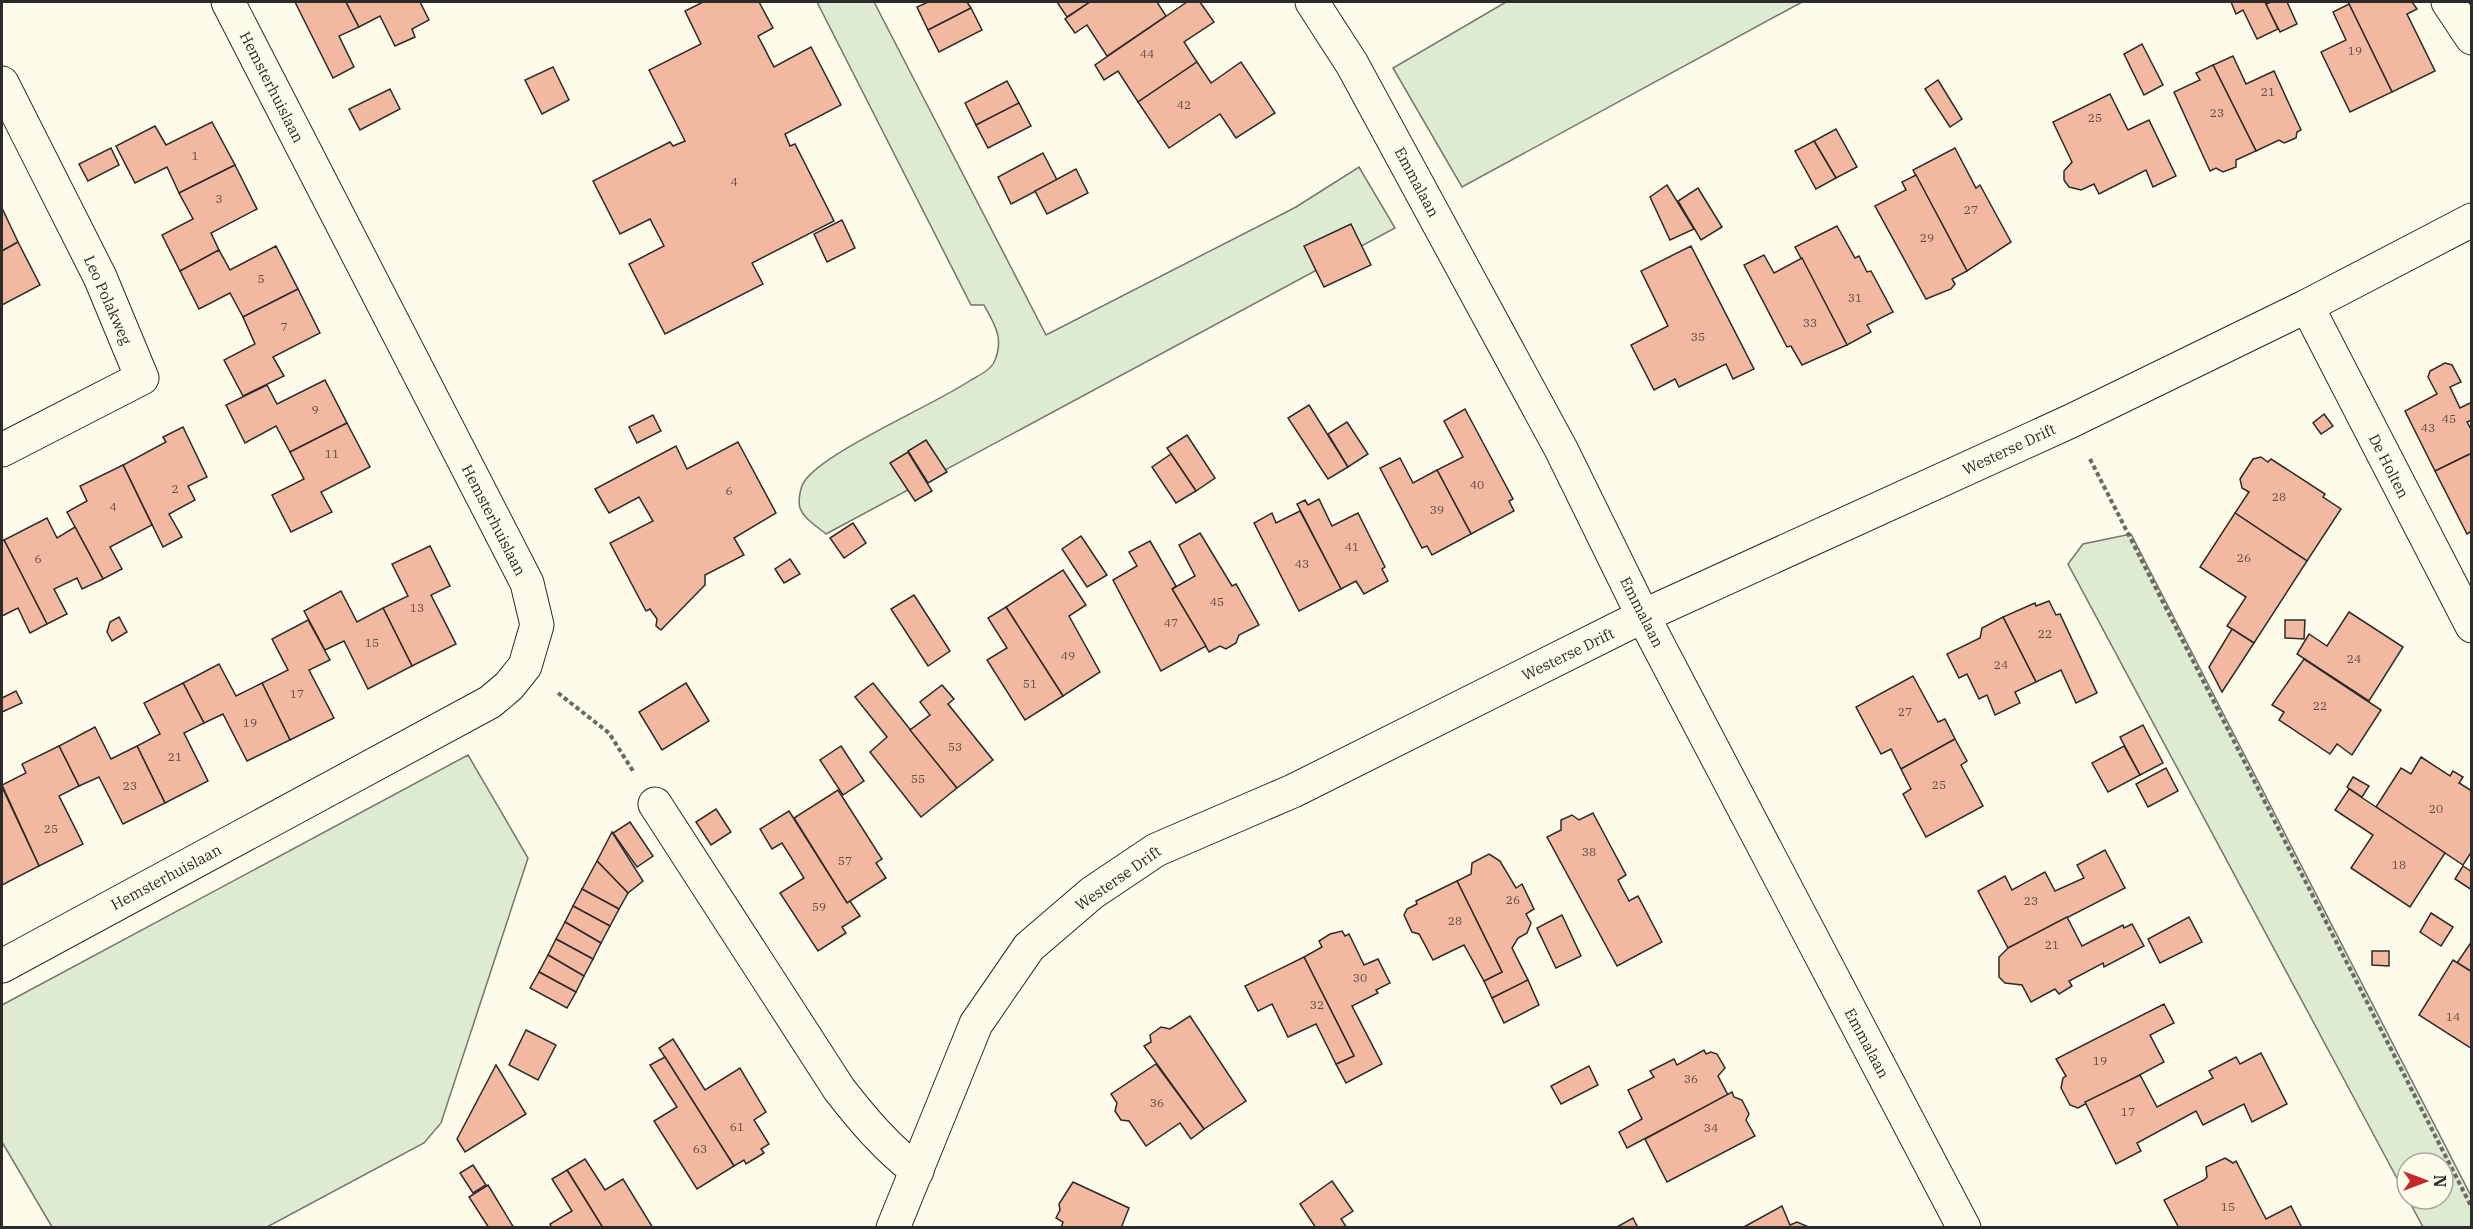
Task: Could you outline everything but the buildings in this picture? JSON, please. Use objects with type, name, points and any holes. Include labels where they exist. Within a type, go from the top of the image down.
[{"type":"street","name":"Hemsterhuislaan","points":[[2,966],[490,702],[509,686],[525,666],[537,625],[527,583],[228,2]]},
{"type":"street","name":"Emmalaan","points":[[1312,2],[1352,64],[1562,449],[1643,616],[1964,1227]]},
{"type":"street","points":[[2448,2],[2472,38]]},
{"type":"street","name":"Leo Polakweg","points":[[2,83],[100,277],[142,378],[2,450]]},
{"type":"street","name":"Westerse Drift","points":[[893,1227],[976,1024],[1029,946],[1092,893],[1156,850],[1293,791],[1643,616],[2071,421],[2307,306],[2472,220]]},
{"type":"street","name":"De Holten","points":[[2307,306],[2472,626]]},
{"type":"street","points":[[655,804],[839,1089],[868,1126],[891,1150],[917,1171]]},
{"type":"path","points":[[2071,421],[2472,1208]]},
{"type":"path","points":[[525,666],[609,733],[655,804]]},
{"type":"green space","points":[[817,2],[874,2],[1046,335],[1296,207],[1359,167],[1395,228],[826,534],[808,519],[800,508],[801,488],[804,482],[815,470],[833,457],[986,371],[997,356],[999,341],[984,305],[971,305]]},
{"type":"green space","points":[[1506,2],[1802,2],[1462,187],[1393,68]]},
{"type":"green space","points":[[2131,534],[2448,1151],[2395,1151],[2395,1175],[2068,564],[2083,544]]},
{"type":"green space","points":[[468,755],[528,858],[441,1123],[424,1143],[267,1227],[52,1227],[2,1142],[2,1005]]},
{"type":"green space","points":[[2455,1165],[2471,1196],[2471,1227],[2423,1227],[2414,1211],[2455,1211]]}]
